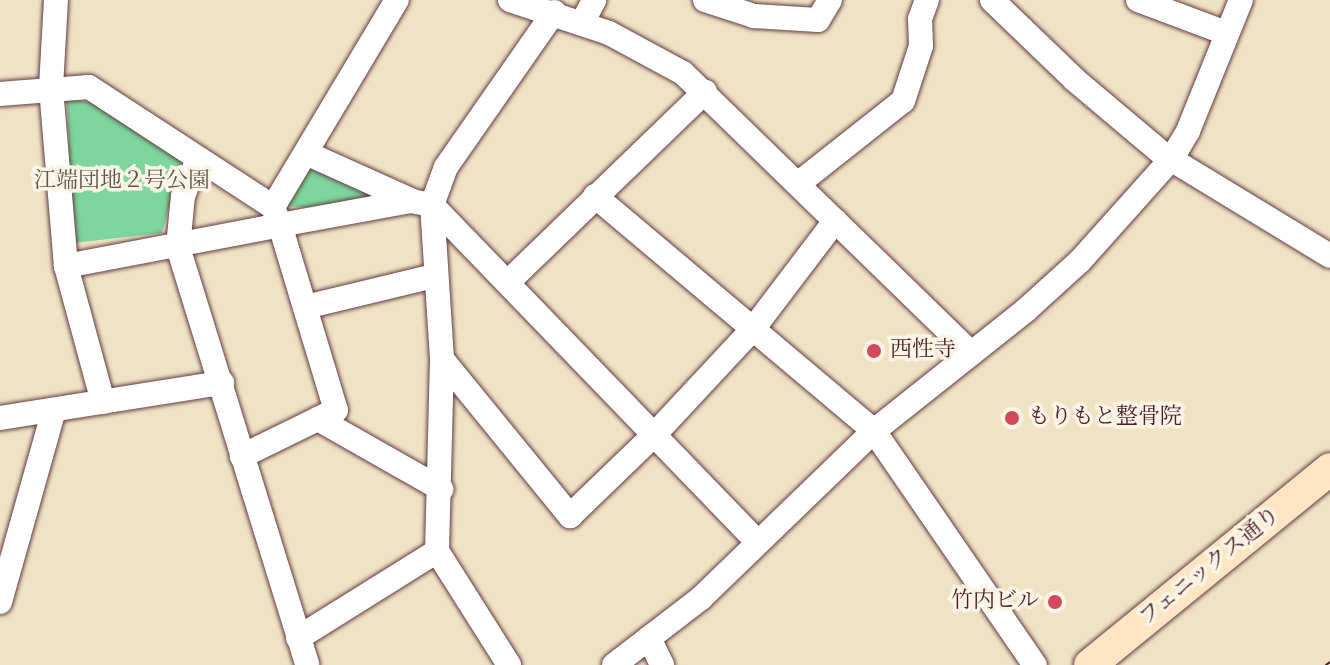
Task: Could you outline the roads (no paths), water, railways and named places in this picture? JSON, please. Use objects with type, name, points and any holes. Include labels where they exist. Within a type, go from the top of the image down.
[{"type":"main road","name":"フェニックス通り","points":[[1090,665],[1330,469]]},
{"type":"street","points":[[56,0],[51,88],[66,266],[103,402]]},
{"type":"street","points":[[276,216],[306,153],[397,0]]},
{"type":"street","points":[[510,0],[554,12],[609,33],[683,73],[971,353]]},
{"type":"street","points":[[582,23],[594,0]]},
{"type":"street","points":[[705,0],[754,16],[818,20],[830,0]]},
{"type":"street","points":[[799,183],[903,101],[921,46],[920,19],[927,0]]},
{"type":"street","points":[[992,0],[1075,80],[1172,158],[1330,256]]},
{"type":"street","points":[[1138,0],[1226,33]]},
{"type":"street","points":[[614,665],[701,598],[874,431],[1080,261],[1172,158],[1195,117],[1241,0]]},
{"type":"street","points":[[509,665],[437,551],[442,359],[424,204],[446,167],[554,12]]},
{"type":"street","points":[[0,94],[89,87],[198,159],[276,216],[336,410],[242,456]]},
{"type":"street","points":[[508,282],[705,92]]},
{"type":"street","points":[[306,153],[424,204],[508,282],[757,541]]},
{"type":"street","points":[[198,159],[183,196],[178,247],[307,665]]},
{"type":"street","points":[[595,196],[874,431],[1035,665]]},
{"type":"street","points":[[66,266],[178,247],[276,216],[424,204]]},
{"type":"street","points":[[442,359],[570,516],[655,434],[753,329],[835,221]]},
{"type":"street","points":[[305,307],[434,276]]},
{"type":"street","points":[[0,418],[222,383]]},
{"type":"street","points":[[0,602],[54,410]]},
{"type":"street","points":[[318,419],[441,489]]},
{"type":"street","points":[[298,638],[437,551]]},
{"type":"street","points":[[649,638],[662,665]]},
{"type":"tram line","points":[[1326,665],[1330,662]]},
{"type":"place","name":"西性寺","points":[[874,351]]},
{"type":"place","name":"もりもと整骨院","points":[[1012,418]]},
{"type":"place","name":"竹内ビル","points":[[1055,602]]},
{"type":"park label","name":"江端団地２号公園","points":[[122,182]]}]
